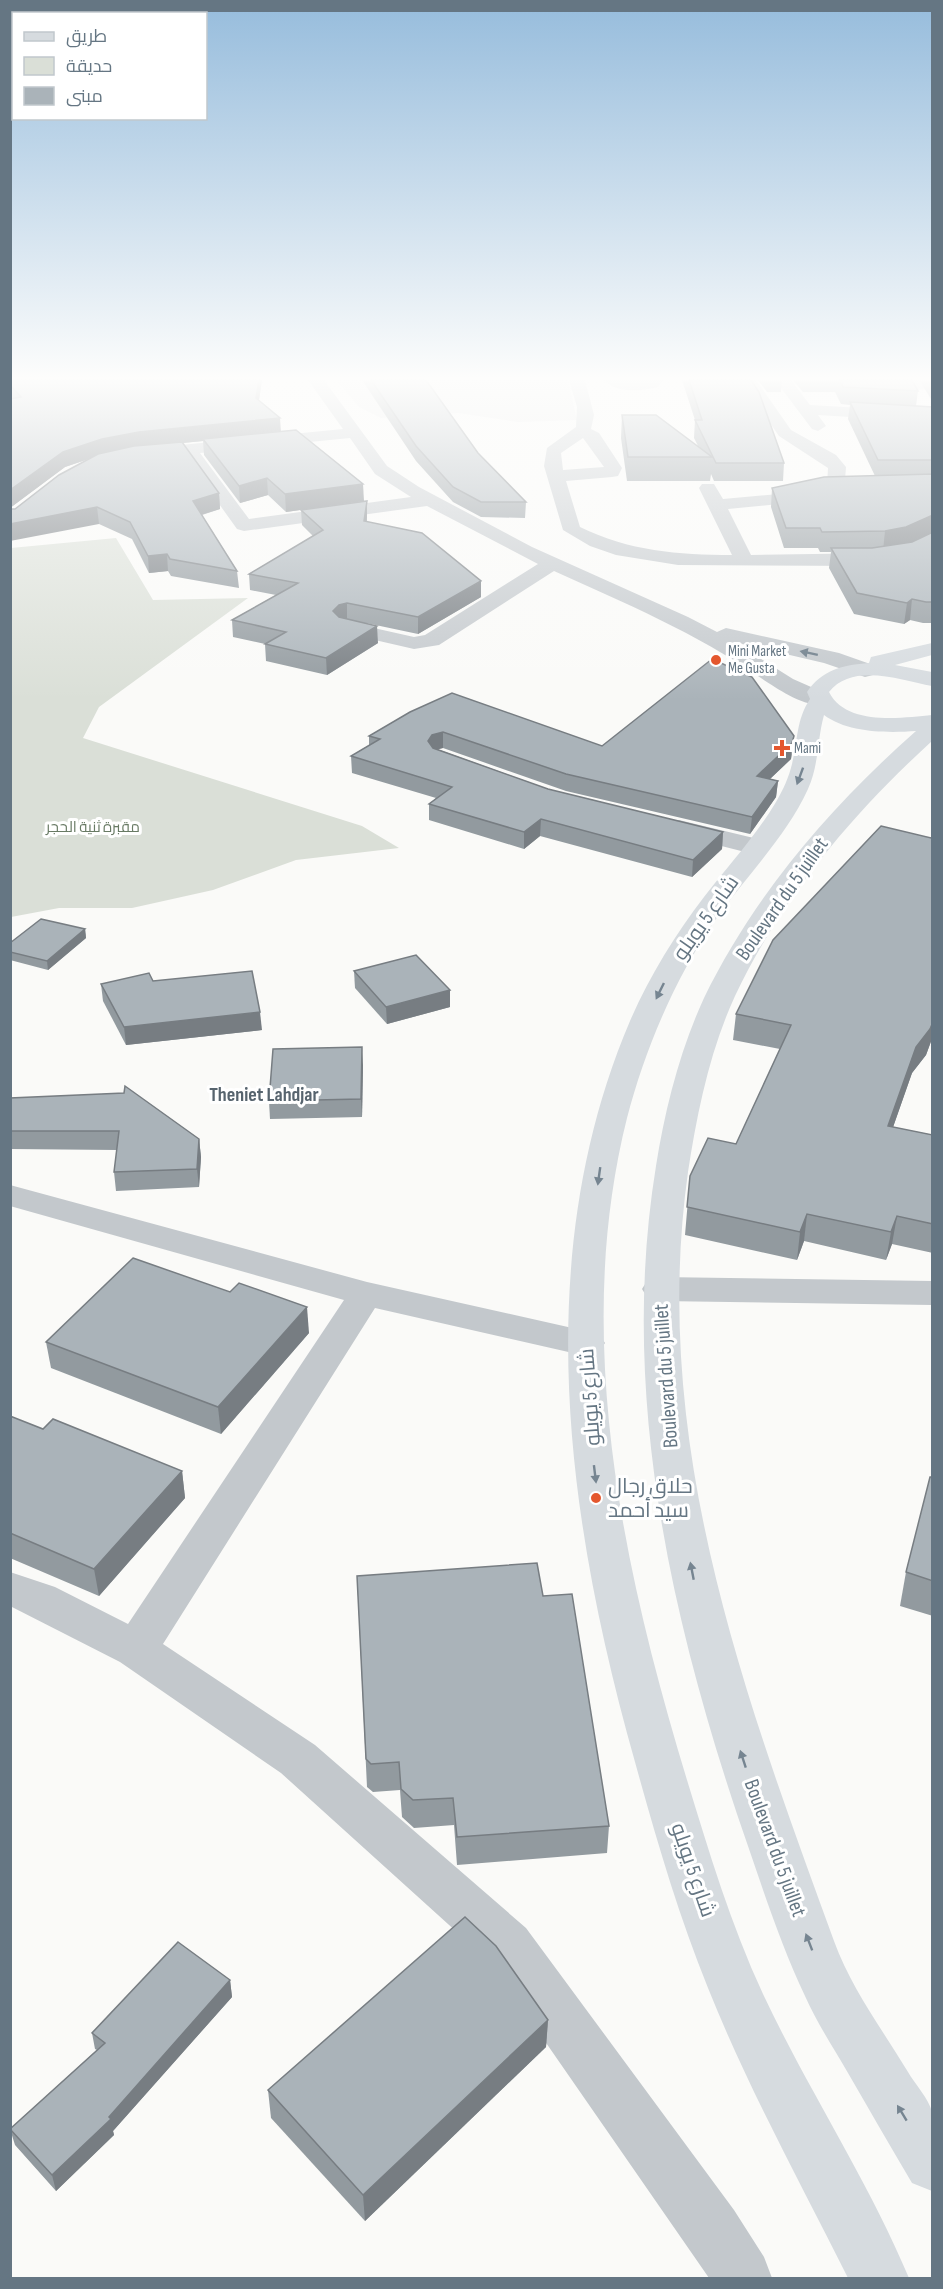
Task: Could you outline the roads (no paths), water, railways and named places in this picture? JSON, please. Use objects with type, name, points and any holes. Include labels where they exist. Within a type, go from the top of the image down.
[{"type":"main road","points":[[866,670],[881,661],[933,649]]},
{"type":"main road","points":[[866,670],[902,672],[933,679]]},
{"type":"main road","name":"شارع 5 يويلو","points":[[866,670],[827,680],[818,692],[819,700],[808,720],[803,767],[795,790],[782,814],[705,914],[672,966],[643,1025],[619,1091],[601,1165],[589,1248],[586,1343],[590,1426],[601,1520],[621,1622],[650,1738],[690,1866],[744,2011],[879,2278]]},
{"type":"main road","points":[[819,700],[838,714],[868,723],[902,726],[933,722]]},
{"type":"main road","name":"Boulevard du 5 juillet","points":[[933,729],[883,773],[823,838],[763,920],[730,977],[702,1041],[681,1113],[666,1195],[660,1288],[663,1374],[673,1469],[692,1576],[723,1697],[767,1832],[826,1986],[933,2163]]},
{"type":"street","points":[[216,487],[244,525],[430,500]]},
{"type":"street","points":[[408,487],[553,563],[681,621],[748,659],[785,684],[819,700]]},
{"type":"street","points":[[560,487],[572,530],[589,541],[642,554],[744,560],[858,560],[897,557],[917,552],[933,540]]},
{"type":"street","points":[[717,505],[779,499],[829,487]]},
{"type":"street","points":[[708,488],[744,560]]},
{"type":"street","points":[[347,628],[414,644],[431,640],[553,563]]},
{"type":"street","points":[[681,621],[752,641],[840,661],[866,670]]},
{"type":"street","points":[[657,823],[757,847]]},
{"type":"street","points":[[10,1195],[366,1294],[586,1343]]},
{"type":"street","points":[[660,1288],[933,1293]]},
{"type":"street","points":[[136,1649],[366,1294]]},
{"type":"street","points":[[10,1589],[40,1599],[136,1649],[298,1759],[508,1945],[713,2231],[743,2278]]},
{"type":"place","name":"Mini Market Me Gusta","points":[[716,660]]},
{"type":"place","name":"Mami","points":[[782,748]]},
{"type":"place","name":"حلاق رجال سيد أحمد","points":[[596,1498]]},
{"type":"district","name":"Theniet Lahdjar","points":[[264,1095]]},
{"type":"park label","name":"مقبرة ثنية الحجر","points":[[93,827]]}]
